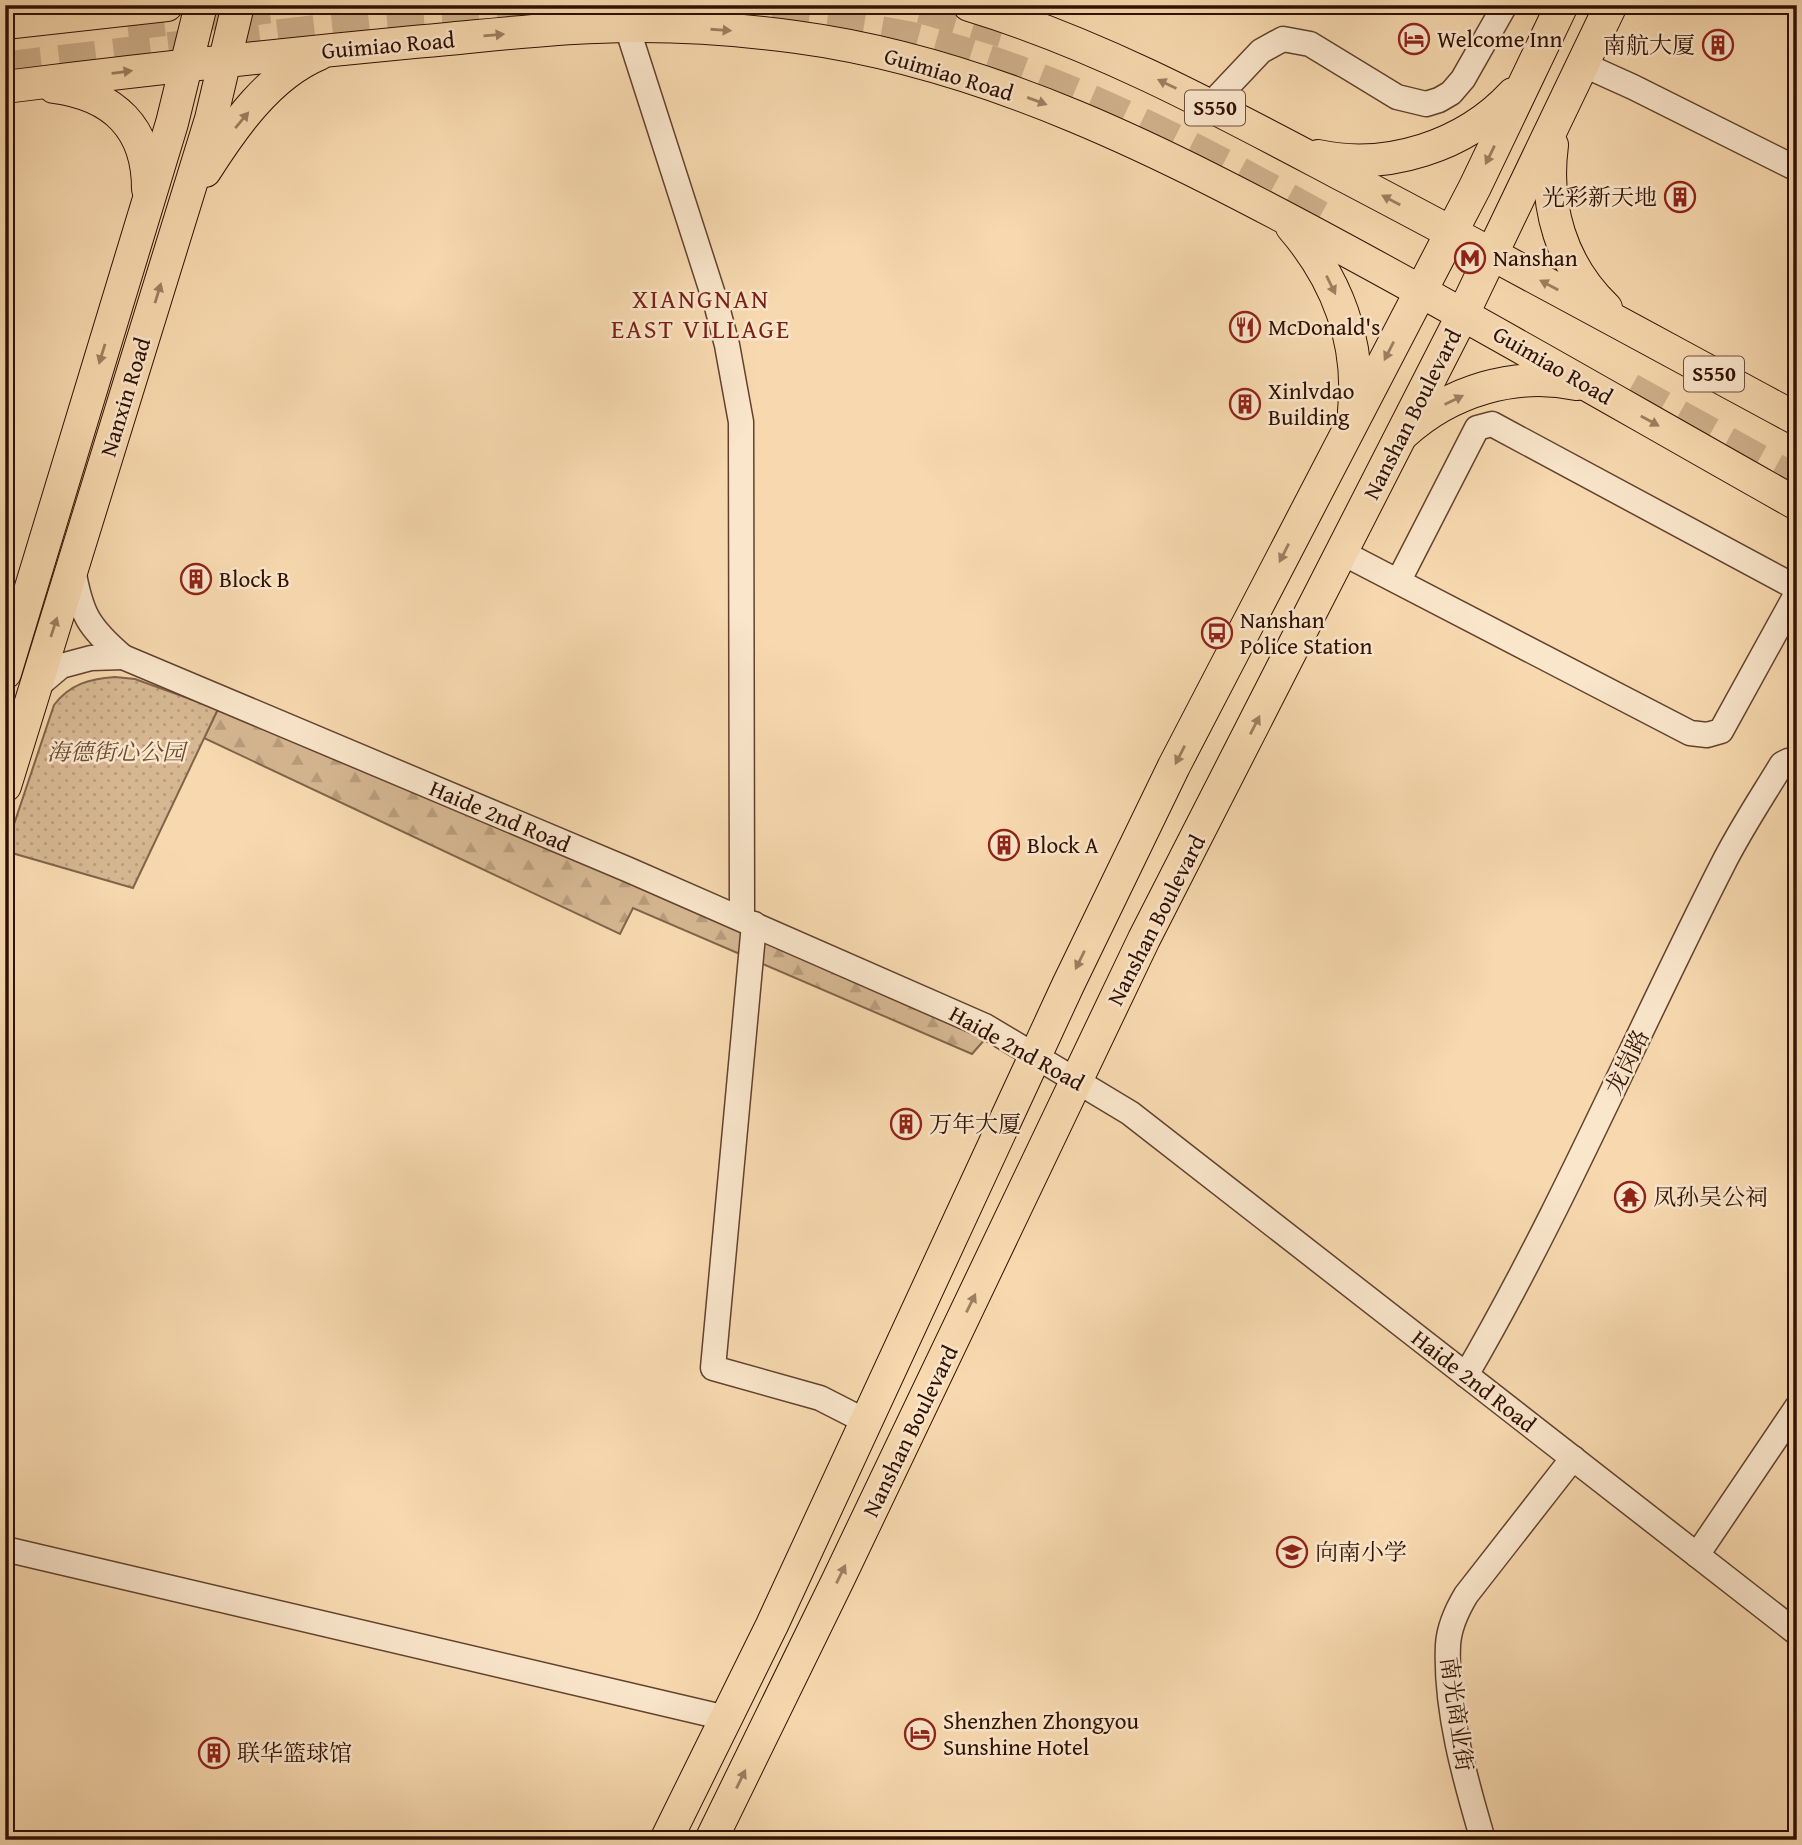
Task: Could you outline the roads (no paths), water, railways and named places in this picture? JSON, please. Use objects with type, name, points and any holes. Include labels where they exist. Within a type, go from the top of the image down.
[{"type":"main road","points":[[5,23],[100,10],[167,5]]},
{"type":"main road","name":"Nanxin Road","points":[[5,673],[172,123],[201,5]]},
{"type":"main road","name":"Nanxin Road","points":[[5,786],[211,119],[238,5]]},
{"type":"main road","name":"S550","points":[[969,5],[1069,40],[1210,105],[1797,419]]},
{"type":"main road","name":"Nanshan Boulevard","points":[[666,1840],[867,1422],[1035,1056],[1174,766],[1421,291],[1562,5]]},
{"type":"main road","name":"Nanshan Boulevard","points":[[711,1840],[1144,939],[1463,314],[1611,5]]},
{"type":"main road","name":"Guimiao Road","points":[[13,86],[225,60],[534,31],[627,27],[690,27],[795,37],[919,62],[1083,118],[1191,168],[1463,314],[1797,503]]},
{"type":"main road","points":[[181,219],[215,156],[252,107],[285,75],[315,56],[331,50]]},
{"type":"main road","points":[[1300,152],[1324,158],[1362,160],[1424,150],[1447,141],[1490,115],[1526,80]]},
{"type":"main road","points":[[13,86],[61,88],[90,96],[117,111],[128,121],[141,142],[145,155],[148,181],[145,210]]},
{"type":"main road","points":[[1566,99],[1552,140],[1549,162],[1550,194],[1556,226],[1568,256],[1584,284],[1614,316],[1631,329]]},
{"type":"main road","points":[[1275,212],[1292,228],[1321,265],[1341,307],[1348,330],[1355,376],[1353,422]]},
{"type":"main road","points":[[1398,439],[1448,402],[1487,387],[1528,380],[1589,387]]},
{"type":"street","points":[[1210,105],[1261,51],[1283,39],[1310,44],[1397,97],[1426,104],[1439,100],[1451,93],[1463,79],[1504,5]]},
{"type":"street","points":[[627,27],[717,307],[741,422],[748,921],[713,1368],[820,1398],[867,1422]]},
{"type":"street","points":[[1583,64],[1797,169]]},
{"type":"street","points":[[1341,552],[1690,733],[1707,735],[1721,731],[1797,591],[1492,424],[1477,428],[1399,580]]},
{"type":"street","name":"Haide 2nd Road","points":[[72,566],[78,598],[86,617],[99,636],[124,657],[748,921],[985,1026],[1130,1113],[1797,1633]]},
{"type":"street","name":"Haide 2nd Road","points":[[35,688],[61,666],[91,658],[124,657]]},
{"type":"street","name":"龙岗路","points":[[1466,1375],[1498,1321],[1595,1130],[1724,862],[1782,764],[1788,761],[1797,762]]},
{"type":"street","points":[[1697,1555],[1797,1407]]},
{"type":"street","name":"南光商业街","points":[[1483,1840],[1455,1728],[1449,1673],[1450,1632],[1466,1595],[1573,1458]]},
{"type":"street","points":[[5,1549],[726,1718]]},
{"type":"tunnel","points":[[127,22],[269,5]]},
{"type":"tunnel","points":[[922,5],[1003,29]]},
{"type":"tunnel","points":[[5,70],[386,26],[536,15],[686,14],[835,27],[909,40],[1017,73],[1121,116],[1222,166],[1321,220]]},
{"type":"tunnel","points":[[1629,391],[1797,484]]},
{"type":"place","name":"Welcome Inn","points":[[1414,39]]},
{"type":"place","name":"南航大厦","points":[[1718,45]]},
{"type":"place","name":"光彩新天地","points":[[1680,197]]},
{"type":"place","name":"Nanshan","points":[[1470,258]]},
{"type":"place","name":"McDonald's","points":[[1245,327]]},
{"type":"place","name":"Xinlvdao Building","points":[[1245,404]]},
{"type":"place","name":"Block B","points":[[196,579]]},
{"type":"place","name":"Nanshan Police Station","points":[[1217,633]]},
{"type":"place","name":"Block A","points":[[1004,845]]},
{"type":"place","name":"万年大厦","points":[[906,1124]]},
{"type":"place","name":"凤孙吴公祠","points":[[1630,1197]]},
{"type":"place","name":"向南小学","points":[[1292,1552]]},
{"type":"place","name":"Shenzhen Zhongyou Sunshine Hotel","points":[[920,1734]]},
{"type":"place","name":"联华篮球馆","points":[[214,1753]]},
{"type":"district","name":"XIANGNAN EAST VILLAGE","points":[[701,314]]},
{"type":"park label","name":"海德街心公园","points":[[116,752]]}]
